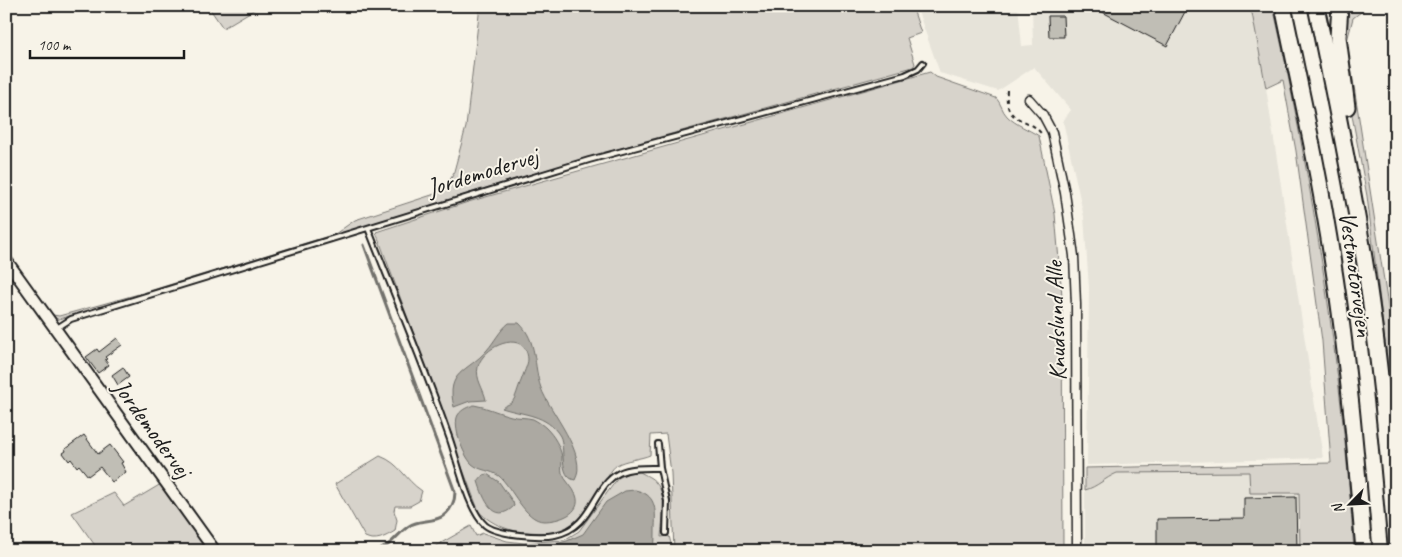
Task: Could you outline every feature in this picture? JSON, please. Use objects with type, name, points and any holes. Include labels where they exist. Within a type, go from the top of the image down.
[{"type":"highway","name":"Vestmotorvejen","points":[[1283,6],[1315,154],[1333,264],[1353,415],[1364,551]]},
{"type":"highway","name":"Vestmotorvejen","points":[[1316,6],[1343,135],[1366,271],[1384,408],[1396,544]]},
{"type":"highway","points":[[1340,6],[1338,37],[1344,94],[1367,218],[1366,271]]},
{"type":"street","name":"Knudslund Alle","points":[[1029,99],[1043,116],[1052,132],[1065,193],[1074,256],[1078,551]]},
{"type":"street","name":"Jordemodervej","points":[[6,260],[215,551]]},
{"type":"lane","name":"Jordemodervej","points":[[56,329],[71,319],[589,160],[905,75],[918,69],[923,63]]},
{"type":"lane","points":[[368,228],[448,433],[474,510],[486,525],[512,535],[555,535],[579,524],[606,486],[619,473],[637,468],[660,468]]},
{"type":"lane","points":[[658,444],[660,468],[667,501],[666,533]]},
{"type":"path","points":[[1007,90],[1006,103],[1008,110],[1014,117],[1039,130],[1043,136]]},
{"type":"shaded area","points":[[208,6],[260,6],[223,28]]},
{"type":"shaded area","points":[[480,6],[912,6],[921,33],[907,38],[915,64],[913,67],[502,183],[141,296],[59,319],[55,319],[6,256],[6,251],[53,315],[59,316],[146,292],[335,234],[355,220],[438,193],[446,186],[453,175],[466,127]]},
{"type":"shaded area","points":[[916,6],[1018,6],[1022,46],[1033,45],[1032,6],[1241,6],[1252,12],[1266,88],[1323,458],[1087,465],[1089,288],[1084,217],[1063,121],[1071,110],[1034,67],[998,91],[940,73]]},
{"type":"shaded area","points":[[1241,6],[1273,6],[1287,73],[1313,209],[1334,345],[1349,482],[1354,551],[1300,551],[1299,493],[1250,493],[1249,472],[1117,473],[1085,490],[1085,468],[1331,463],[1322,341],[1296,151],[1283,80],[1266,88],[1252,13]]},
{"type":"shaded area","points":[[1344,6],[1369,6],[1353,18],[1347,41],[1396,358],[1396,431],[1367,196],[1346,83]]},
{"type":"shaded area","points":[[930,72],[936,77],[996,98],[1005,114],[1039,136],[1055,214],[1062,296],[1063,551],[674,551],[671,473],[666,434],[651,435],[650,455],[620,463],[615,467],[584,513],[566,529],[544,533],[515,531],[496,524],[479,512],[416,346],[414,335],[376,232],[468,202]]},
{"type":"shaded area","points":[[509,323],[519,323],[529,338],[545,398],[573,446],[577,458],[578,470],[575,480],[566,474],[562,441],[555,429],[534,416],[502,408],[511,403],[516,395],[527,364],[528,359],[525,350],[520,344],[513,342],[504,343],[488,352],[482,359],[477,371],[486,400],[470,401],[454,407],[452,395],[455,379],[487,350],[502,329]]},
{"type":"shaded area","points":[[474,405],[511,416],[533,419],[549,431],[561,453],[562,473],[576,495],[577,502],[573,512],[556,520],[537,520],[525,510],[499,476],[472,464],[459,440],[456,426],[458,415],[461,411]]},
{"type":"shaded area","points":[[380,456],[398,467],[422,491],[419,501],[410,506],[395,506],[394,511],[397,520],[395,531],[384,537],[373,539],[365,537],[335,484]]},
{"type":"shaded area","points":[[1331,463],[1336,551],[1085,551],[1085,468]]},
{"type":"shaded area","points":[[640,472],[655,481],[660,488],[663,502],[661,537],[669,536],[673,551],[427,551],[471,526],[476,536],[483,533],[507,541],[524,543],[564,540],[579,531],[618,478],[628,473]]},
{"type":"shaded area","points":[[487,474],[499,482],[513,502],[514,506],[507,511],[501,513],[495,511],[486,502],[478,481],[483,475]]},
{"type":"shaded area","points":[[161,484],[208,551],[99,551],[72,513],[114,493],[124,506]]},
{"type":"shaded area","points":[[635,490],[647,495],[655,508],[654,551],[512,551],[527,547],[549,546],[583,534],[606,502],[625,491]]},
{"type":"building","points":[[1091,6],[1188,6],[1167,46]]},
{"type":"building","points":[[1048,16],[1063,16],[1064,37],[1049,37]]},
{"type":"building","points":[[117,338],[122,345],[105,357],[109,365],[98,373],[86,357],[97,349],[99,352]]},
{"type":"building","points":[[123,367],[129,377],[118,385],[112,375]]},
{"type":"building","points":[[84,435],[98,454],[110,445],[123,462],[121,463],[126,472],[112,482],[100,467],[88,476],[79,465],[77,467],[71,459],[69,461],[63,453],[66,451],[65,449]]},
{"type":"building","points":[[1296,497],[1297,551],[1157,551],[1157,519],[1244,518],[1244,498]]},
{"type":"waterway","points":[[364,245],[455,492],[452,505],[443,516],[435,520],[413,524],[385,547],[375,551]]}]
